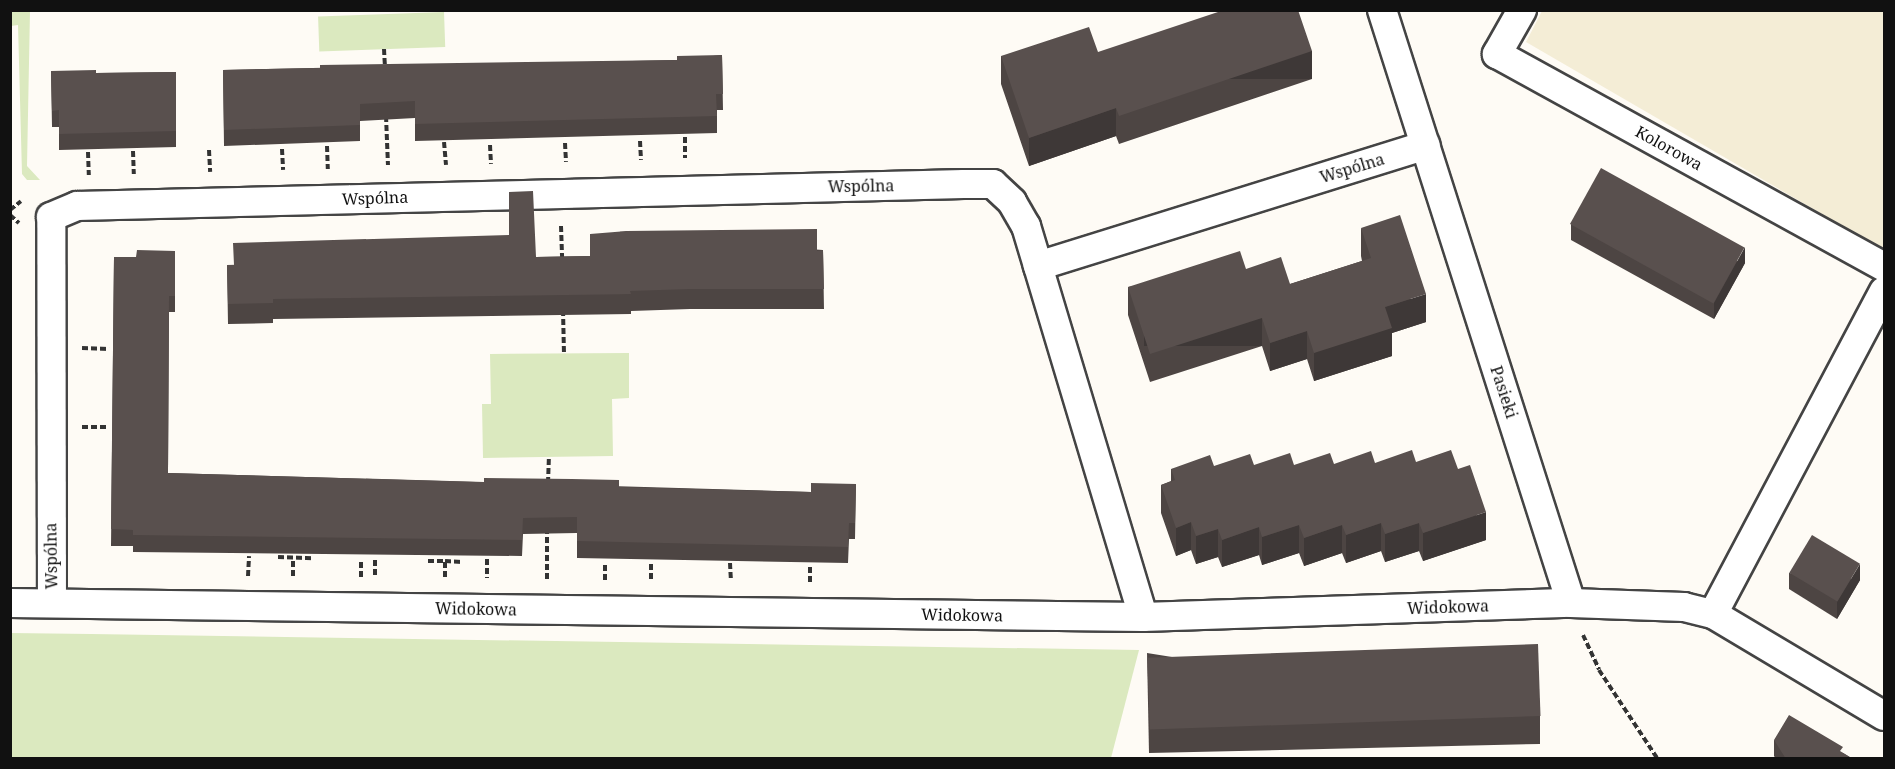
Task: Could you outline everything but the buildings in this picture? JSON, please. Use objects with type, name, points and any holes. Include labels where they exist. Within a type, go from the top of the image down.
[{"type":"street","name":"Pasieki","points":[[1382,10],[1571,603]]},
{"type":"street","name":"Kolorowa","points":[[1522,10],[1497,54],[1884,267]]},
{"type":"street","name":"Wspólna","points":[[1038,266],[1426,145]]},
{"type":"street","name":"Wspólna","points":[[51,603],[48,236],[51,217],[77,206],[993,184],[1012,202],[1026,226],[1143,617]]},
{"type":"street","points":[[1713,614],[1884,291]]},
{"type":"street","name":"Widokowa","points":[[10,603],[1143,617],[1571,603],[1684,607],[1713,614],[1884,716]]},
{"type":"path","points":[[384,49],[385,72]]},
{"type":"path","points":[[386,107],[388,177]]},
{"type":"path","points":[[685,137],[686,168]]},
{"type":"path","points":[[640,141],[641,169]]},
{"type":"path","points":[[444,142],[446,175]]},
{"type":"path","points":[[565,142],[566,171]]},
{"type":"path","points":[[490,145],[491,173]]},
{"type":"path","points":[[327,146],[328,178]]},
{"type":"path","points":[[282,149],[284,179]]},
{"type":"path","points":[[209,150],[210,182]]},
{"type":"path","points":[[133,151],[134,184]]},
{"type":"path","points":[[88,152],[89,185]]},
{"type":"path","points":[[561,213],[562,272]]},
{"type":"path","points":[[563,306],[564,353]]},
{"type":"path","points":[[86,349],[109,349]]},
{"type":"path","points":[[81,427],[109,427]]},
{"type":"path","points":[[548,490],[549,457]]},
{"type":"path","points":[[546,591],[548,524]]},
{"type":"path","points":[[278,558],[313,558]]},
{"type":"path","points":[[428,561],[462,562]]},
{"type":"path","points":[[444,580],[445,561]]},
{"type":"path","points":[[1571,603],[1599,670],[1657,759]]},
{"type":"shaded area","points":[[1542,11],[1884,11],[1884,250],[1526,42]]},
{"type":"green space","points":[[10,11],[30,11],[27,166],[40,180],[27,180],[22,174],[18,25],[11,26]]},
{"type":"green space","points":[[444,12],[445,47],[319,51],[318,16]]},
{"type":"green space","points":[[629,353],[629,398],[612,399],[613,456],[483,458],[482,404],[491,404],[490,354]]},
{"type":"green space","points":[[10,633],[1139,650],[1111,758],[11,758]]}]
